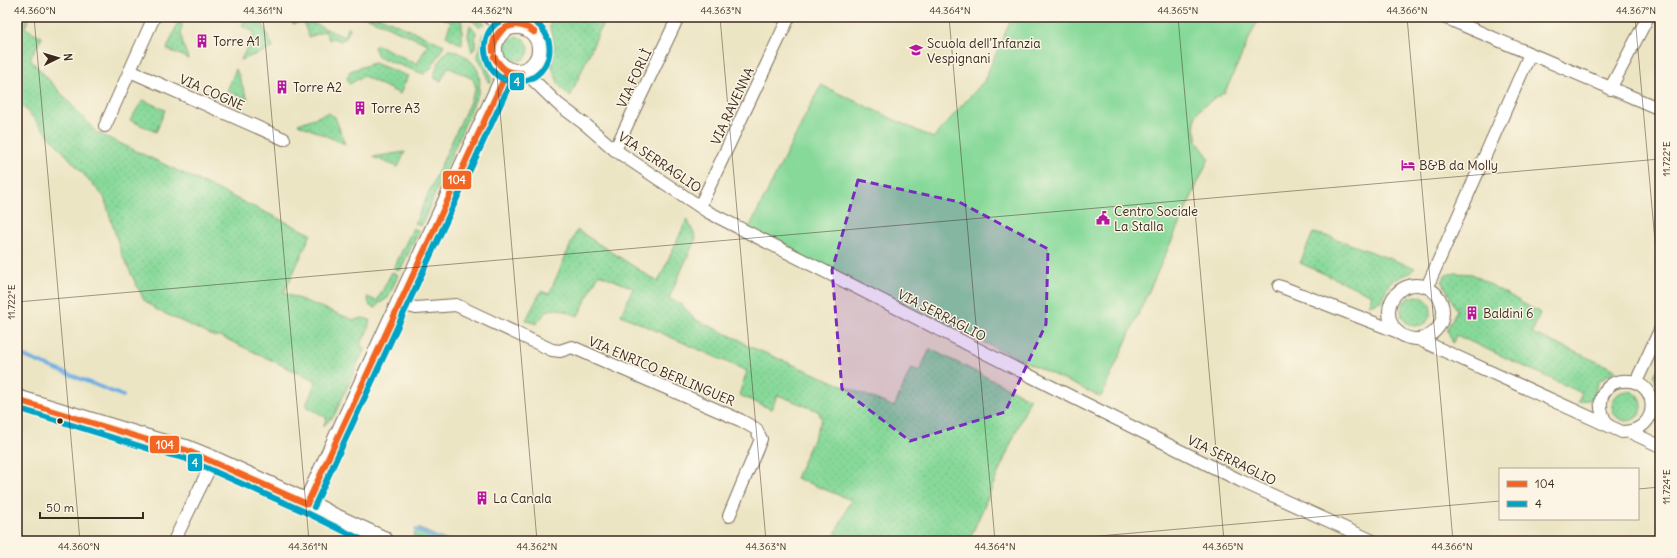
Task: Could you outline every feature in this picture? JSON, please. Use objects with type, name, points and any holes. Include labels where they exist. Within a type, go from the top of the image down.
[{"type":"main road","points":[[531,22],[538,37],[541,51],[536,64],[516,72],[501,68],[493,56],[493,41],[496,23],[515,24],[531,22]]},
{"type":"main road","points":[[307,504],[400,304],[516,72]]},
{"type":"main road","points":[[17,400],[161,444],[186,450],[307,504],[383,541]]},
{"type":"street","points":[[105,126],[154,17]]},
{"type":"street","name":"VIA FORLÌ","points":[[615,150],[678,17]]},
{"type":"street","name":"VIA RAVENNA","points":[[700,206],[789,17]]},
{"type":"street","points":[[1444,17],[1660,110]]},
{"type":"street","points":[[1610,89],[1648,17]]},
{"type":"street","points":[[1427,287],[1530,54]]},
{"type":"street","name":"VIA COGNE","points":[[130,71],[284,139]]},
{"type":"street","name":"VIA SERRAGLIO","points":[[516,72],[586,125],[615,150],[700,206],[731,224],[1241,481],[1373,541]]},
{"type":"street","points":[[1398,332],[1393,326],[1390,314],[1392,301],[1396,294],[1410,286],[1419,285],[1427,287],[1440,299],[1443,308],[1443,316],[1440,325],[1434,332],[1427,337],[1418,339]]},
{"type":"street","points":[[1279,286],[1398,332],[1404,336],[1418,339],[1622,432],[1630,432],[1638,429],[1645,424],[1650,417],[1652,401],[1649,393],[1643,386],[1628,380],[1619,381],[1611,385],[1605,391],[1601,399],[1600,408],[1602,416],[1607,424]]},
{"type":"street","name":"VIA ENRICO BERLINGUER","points":[[400,304],[416,308],[456,305],[552,350],[560,351],[572,347],[740,420],[756,429],[761,439],[729,516]]},
{"type":"street","points":[[1636,382],[1660,330]]},
{"type":"street","points":[[1630,432],[1660,446]]},
{"type":"street","points":[[174,541],[213,461]]},
{"type":"highlighted area","points":[[858,180],[959,202],[1048,249],[1046,324],[1005,412],[910,441],[842,389],[832,270]]},
{"type":"green space","points":[[17,17],[29,17],[25,28],[42,37],[30,59],[96,132],[311,234],[284,293],[354,320],[363,318],[370,320],[368,329],[360,346],[365,348],[334,416],[323,426],[327,418],[306,406],[316,381],[222,337],[213,336],[157,310],[144,300],[122,255],[104,197],[17,100]]},
{"type":"green space","points":[[246,17],[262,22],[273,48],[241,60],[254,32],[242,26]]},
{"type":"green space","points":[[290,17],[300,17],[344,37],[348,27],[350,28],[346,38],[341,41],[333,38],[329,40],[325,31],[309,37],[303,21],[293,24]]},
{"type":"green space","points":[[366,17],[380,17],[444,45],[432,67],[424,74],[378,57],[374,47],[378,45],[417,64],[428,44]]},
{"type":"green space","points":[[442,17],[460,17],[462,24],[462,45],[446,36],[451,22]]},
{"type":"green space","points":[[469,17],[479,17],[485,23],[479,27]]},
{"type":"green space","points":[[550,17],[605,18],[570,97],[559,85],[552,67],[554,46],[550,28]]},
{"type":"green space","points":[[1012,17],[1259,17],[1225,92],[1203,106],[1196,114],[1194,128],[1198,143],[1209,158],[1101,397],[747,232],[821,85],[933,138],[984,81]]},
{"type":"green space","points":[[178,22],[182,24],[182,42],[189,59],[167,49]]},
{"type":"green space","points":[[470,25],[476,32],[475,47],[472,52],[468,35]]},
{"type":"green space","points":[[486,31],[484,54],[491,82],[488,82],[485,70],[477,56]]},
{"type":"green space","points":[[517,37],[526,40],[529,49],[526,58],[517,61],[508,58],[505,49],[508,40]]},
{"type":"green space","points":[[449,50],[462,54],[476,67],[480,83],[479,91],[421,226],[415,223],[476,88],[473,79],[448,67],[441,81],[434,78],[439,62]]},
{"type":"green space","points":[[374,63],[408,76],[400,94],[364,76],[349,84],[347,78],[350,71]]},
{"type":"green space","points":[[236,69],[248,100],[227,91]]},
{"type":"green space","points":[[143,100],[165,110],[156,132],[130,120]]},
{"type":"green space","points":[[328,113],[335,117],[345,144],[298,124]]},
{"type":"green space","points":[[405,152],[398,167],[373,157]]},
{"type":"green space","points":[[687,219],[696,238],[669,298],[683,306],[694,319],[740,340],[746,345],[894,407],[911,369],[919,372],[930,349],[1030,399],[969,541],[832,541],[851,500],[796,478],[822,419],[818,411],[778,395],[771,409],[739,395],[747,371],[621,315],[633,288],[599,274],[578,316],[559,309],[548,310],[536,324],[526,320],[541,291],[549,294],[577,230],[658,282]]},
{"type":"green space","points":[[413,228],[419,231],[400,271],[394,268]]},
{"type":"green space","points":[[1313,233],[1331,237],[1415,268],[1410,273],[1390,282],[1381,301],[1369,305],[1372,295],[1300,263]]},
{"type":"green space","points":[[392,272],[398,275],[388,298],[378,304],[376,308],[370,306],[367,297],[377,301]]},
{"type":"green space","points":[[1456,273],[1472,274],[1540,313],[1532,333],[1616,370],[1599,381],[1592,399],[1578,402],[1582,393],[1456,335],[1453,343],[1447,329],[1457,310],[1442,281],[1445,275]]},
{"type":"green space","points":[[1416,296],[1426,301],[1431,311],[1426,321],[1416,326],[1406,321],[1401,311],[1406,301]]},
{"type":"green space","points":[[1658,369],[1660,370],[1660,392],[1654,375]]},
{"type":"green space","points":[[1627,391],[1637,396],[1642,406],[1637,416],[1627,421],[1617,416],[1612,406],[1617,396]]},
{"type":"green space","points":[[418,528],[447,541],[425,541],[413,536]]},
{"type":"waterway","points":[[21,355],[123,396]]},
{"type":"waterway","points":[[416,530],[442,541]]},
{"type":"transit line","name":"4","points":[[511,17],[496,24],[488,34],[485,46],[487,59],[493,71],[503,79],[515,82],[530,79],[539,73],[547,62],[549,52],[549,45],[544,32],[535,22],[523,17]]},
{"type":"transit line","name":"104","points":[[493,51],[497,36],[507,27],[519,25],[534,32]]},
{"type":"transit line","name":"104","points":[[493,51],[493,43],[496,36],[506,27],[520,25],[534,32]]},
{"type":"transit line","name":"104","points":[[494,57],[505,70],[521,73]]},
{"type":"transit line","name":"104","points":[[494,57],[499,65],[505,70],[512,73],[521,73]]},
{"type":"transit line","name":"104","points":[[307,504],[507,72]]},
{"type":"transit line","name":"4","points":[[314,507],[514,75]]},
{"type":"transit line","name":"104","points":[[17,400],[161,444],[186,450],[307,504]]},
{"type":"transit line","name":"4","points":[[17,408],[159,452],[184,458],[303,511],[364,541]]},
{"type":"place","name":"Torre A1","points":[[202,41]]},
{"type":"place","name":"Scuola dell'Infanzia Vespignani","points":[[916,50]]},
{"type":"place","name":"Torre A2","points":[[282,87]]},
{"type":"place","name":"Torre A3","points":[[360,108]]},
{"type":"place","name":"B&B da Molly","points":[[1408,165]]},
{"type":"place","name":"Centro Sociale La Stalla","points":[[1103,218]]},
{"type":"place","name":"Baldini 6","points":[[1472,313]]},
{"type":"place","name":"La Canala","points":[[482,498]]}]
